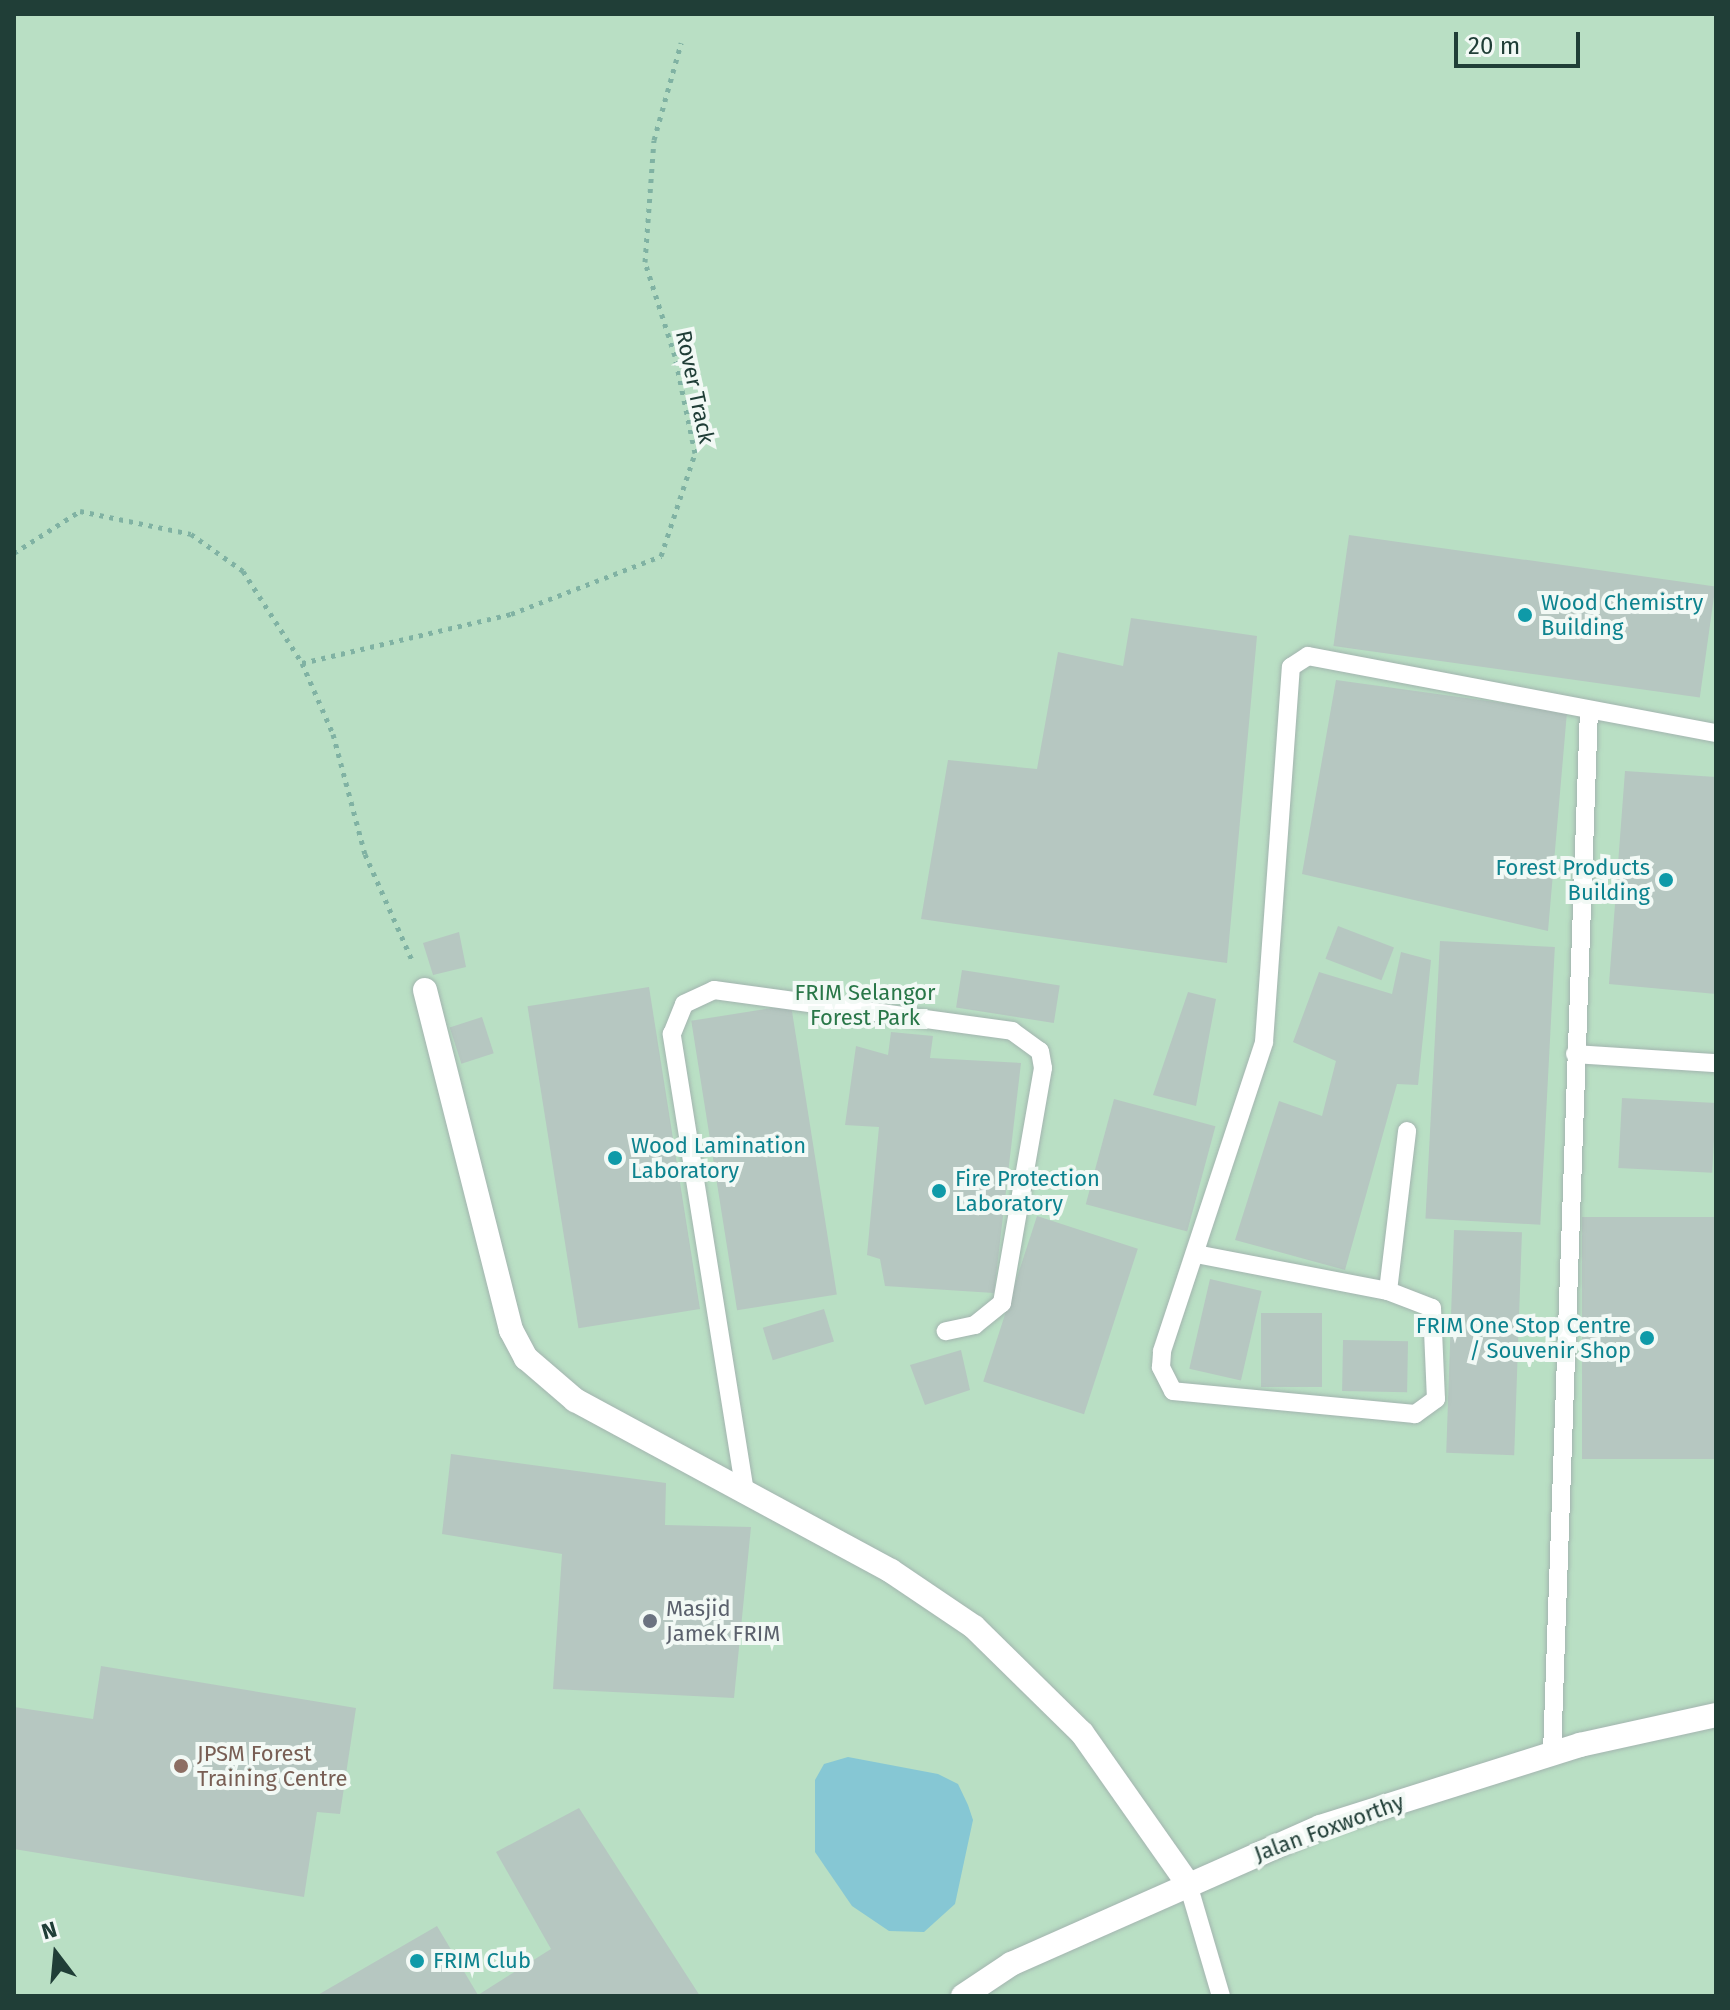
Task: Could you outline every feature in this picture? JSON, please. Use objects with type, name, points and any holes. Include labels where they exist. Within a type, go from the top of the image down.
[{"type":"street","points":[[425,990],[511,1330],[526,1358],[575,1400],[891,1571],[1024,1670],[1082,1733],[1188,1884]]},
{"type":"street","name":"Jalan Foxworthy","points":[[963,1996],[1011,1964],[1320,1827],[1552,1753],[1716,1715]]},
{"type":"lane","points":[[1196,1254],[1388,1291],[1432,1308],[1436,1399],[1428,1411],[1340,1410],[1173,1391],[1162,1351],[1264,1042],[1291,667],[1308,656],[1716,733]]},
{"type":"lane","points":[[1552,1753],[1589,711]]},
{"type":"lane","points":[[745,1492],[672,1034],[684,1004],[714,990],[1012,1031],[1040,1051],[1043,1068],[1002,1303],[975,1325],[946,1331]]},
{"type":"lane","points":[[1575,1054],[1716,1063]]},
{"type":"lane","points":[[1388,1291],[1407,1131]]},
{"type":"lane","points":[[1188,1884],[1221,1996]]},
{"type":"path","name":"Rover Track","points":[[302,663],[511,614],[661,556],[695,453],[645,262],[654,140],[681,43]]},
{"type":"path","points":[[14,553],[80,511],[191,534],[243,571],[302,663],[333,734],[365,854],[425,990]]},
{"type":"green space","name":"FRIM Selangor Forest Park","points":[[14,14],[1716,14],[1716,1996],[14,1996]]},
{"type":"water","points":[[848,1757],[938,1774],[958,1784],[968,1805],[973,1820],[955,1904],[924,1932],[889,1931],[852,1906],[815,1852],[815,1780],[824,1764]]},
{"type":"building","name":"Wood Chemistry Building","points":[[1349,535],[1715,586],[1700,697],[1333,646]]},
{"type":"building","points":[[1131,618],[1257,636],[1227,963],[921,919],[948,760],[1037,769],[1058,652],[1123,666]]},
{"type":"building","points":[[1336,680],[1567,712],[1548,931],[1302,874]]},
{"type":"building","name":"Forest Products Building","points":[[1625,771],[1716,777],[1716,994],[1609,984]]},
{"type":"building","points":[[1338,926],[1394,948],[1381,980],[1325,959]]},
{"type":"building","points":[[459,932],[466,967],[433,975],[423,943]]},
{"type":"building","points":[[1440,941],[1555,947],[1540,1225],[1425,1219]]},
{"type":"building","points":[[1401,952],[1431,960],[1418,1085],[1397,1084],[1345,1270],[1235,1240],[1279,1101],[1322,1116],[1336,1061],[1293,1042],[1319,972],[1392,994]]},
{"type":"building","points":[[962,970],[1060,985],[1054,1023],[956,1008]]},
{"type":"building","name":"Wood Lamination Laboratory","points":[[649,987],[700,1309],[579,1328],[528,1006]]},
{"type":"building","points":[[1188,992],[1216,999],[1196,1106],[1153,1095]]},
{"type":"building","name":"Wood Lamination Laboratory","points":[[791,1005],[837,1294],[737,1310],[691,1021]]},
{"type":"building","points":[[482,1017],[494,1053],[461,1064],[450,1028]]},
{"type":"building","name":"Fire Protection Laboratory","points":[[891,1032],[933,1036],[930,1058],[1021,1063],[994,1293],[885,1286],[880,1259],[867,1255],[879,1127],[845,1125],[856,1046],[888,1055]]},
{"type":"building","points":[[1622,1098],[1716,1103],[1712,1173],[1618,1168]]},
{"type":"building","points":[[1114,1099],[1215,1126],[1187,1231],[1086,1204]]},
{"type":"building","points":[[1037,1216],[1138,1249],[1084,1414],[983,1381]]},
{"type":"building","name":"FRIM One Stop Centre / Souvenir Shop","points":[[1582,1217],[1716,1217],[1716,1459],[1582,1459]]},
{"type":"building","points":[[1454,1230],[1522,1232],[1514,1455],[1446,1453]]},
{"type":"building","points":[[1210,1279],[1262,1291],[1241,1381],[1189,1369]]},
{"type":"building","points":[[824,1309],[834,1342],[773,1360],[763,1328]]},
{"type":"building","points":[[1261,1313],[1322,1313],[1322,1387],[1261,1387]]},
{"type":"building","points":[[1343,1340],[1408,1341],[1407,1392],[1342,1391]]},
{"type":"building","points":[[961,1350],[970,1390],[925,1405],[910,1365]]},
{"type":"building","name":"Masjid Jamek FRIM","points":[[451,1454],[666,1483],[665,1525],[751,1527],[734,1698],[553,1689],[562,1554],[442,1534]]},
{"type":"building","name":"JPSM Forest Training Centre","points":[[101,1666],[356,1708],[340,1814],[317,1812],[304,1897],[14,1849],[14,1707],[93,1719]]},
{"type":"building","points":[[579,1808],[700,1996],[316,1996],[437,1926],[478,1995],[551,1949],[496,1852]]},
{"type":"place","name":"Wood Chemistry Building","points":[[1525,615]]},
{"type":"place","name":"Forest Products Building","points":[[1666,880]]},
{"type":"place","name":"Wood Lamination Laboratory","points":[[615,1158]]},
{"type":"place","name":"Fire Protection Laboratory","points":[[939,1191]]},
{"type":"place","name":"FRIM One Stop Centre / Souvenir Shop","points":[[1647,1338]]},
{"type":"place","name":"Masjid Jamek FRIM","points":[[650,1621]]},
{"type":"place","name":"JPSM Forest Training Centre","points":[[181,1766]]},
{"type":"place","name":"FRIM Club","points":[[417,1961]]}]
